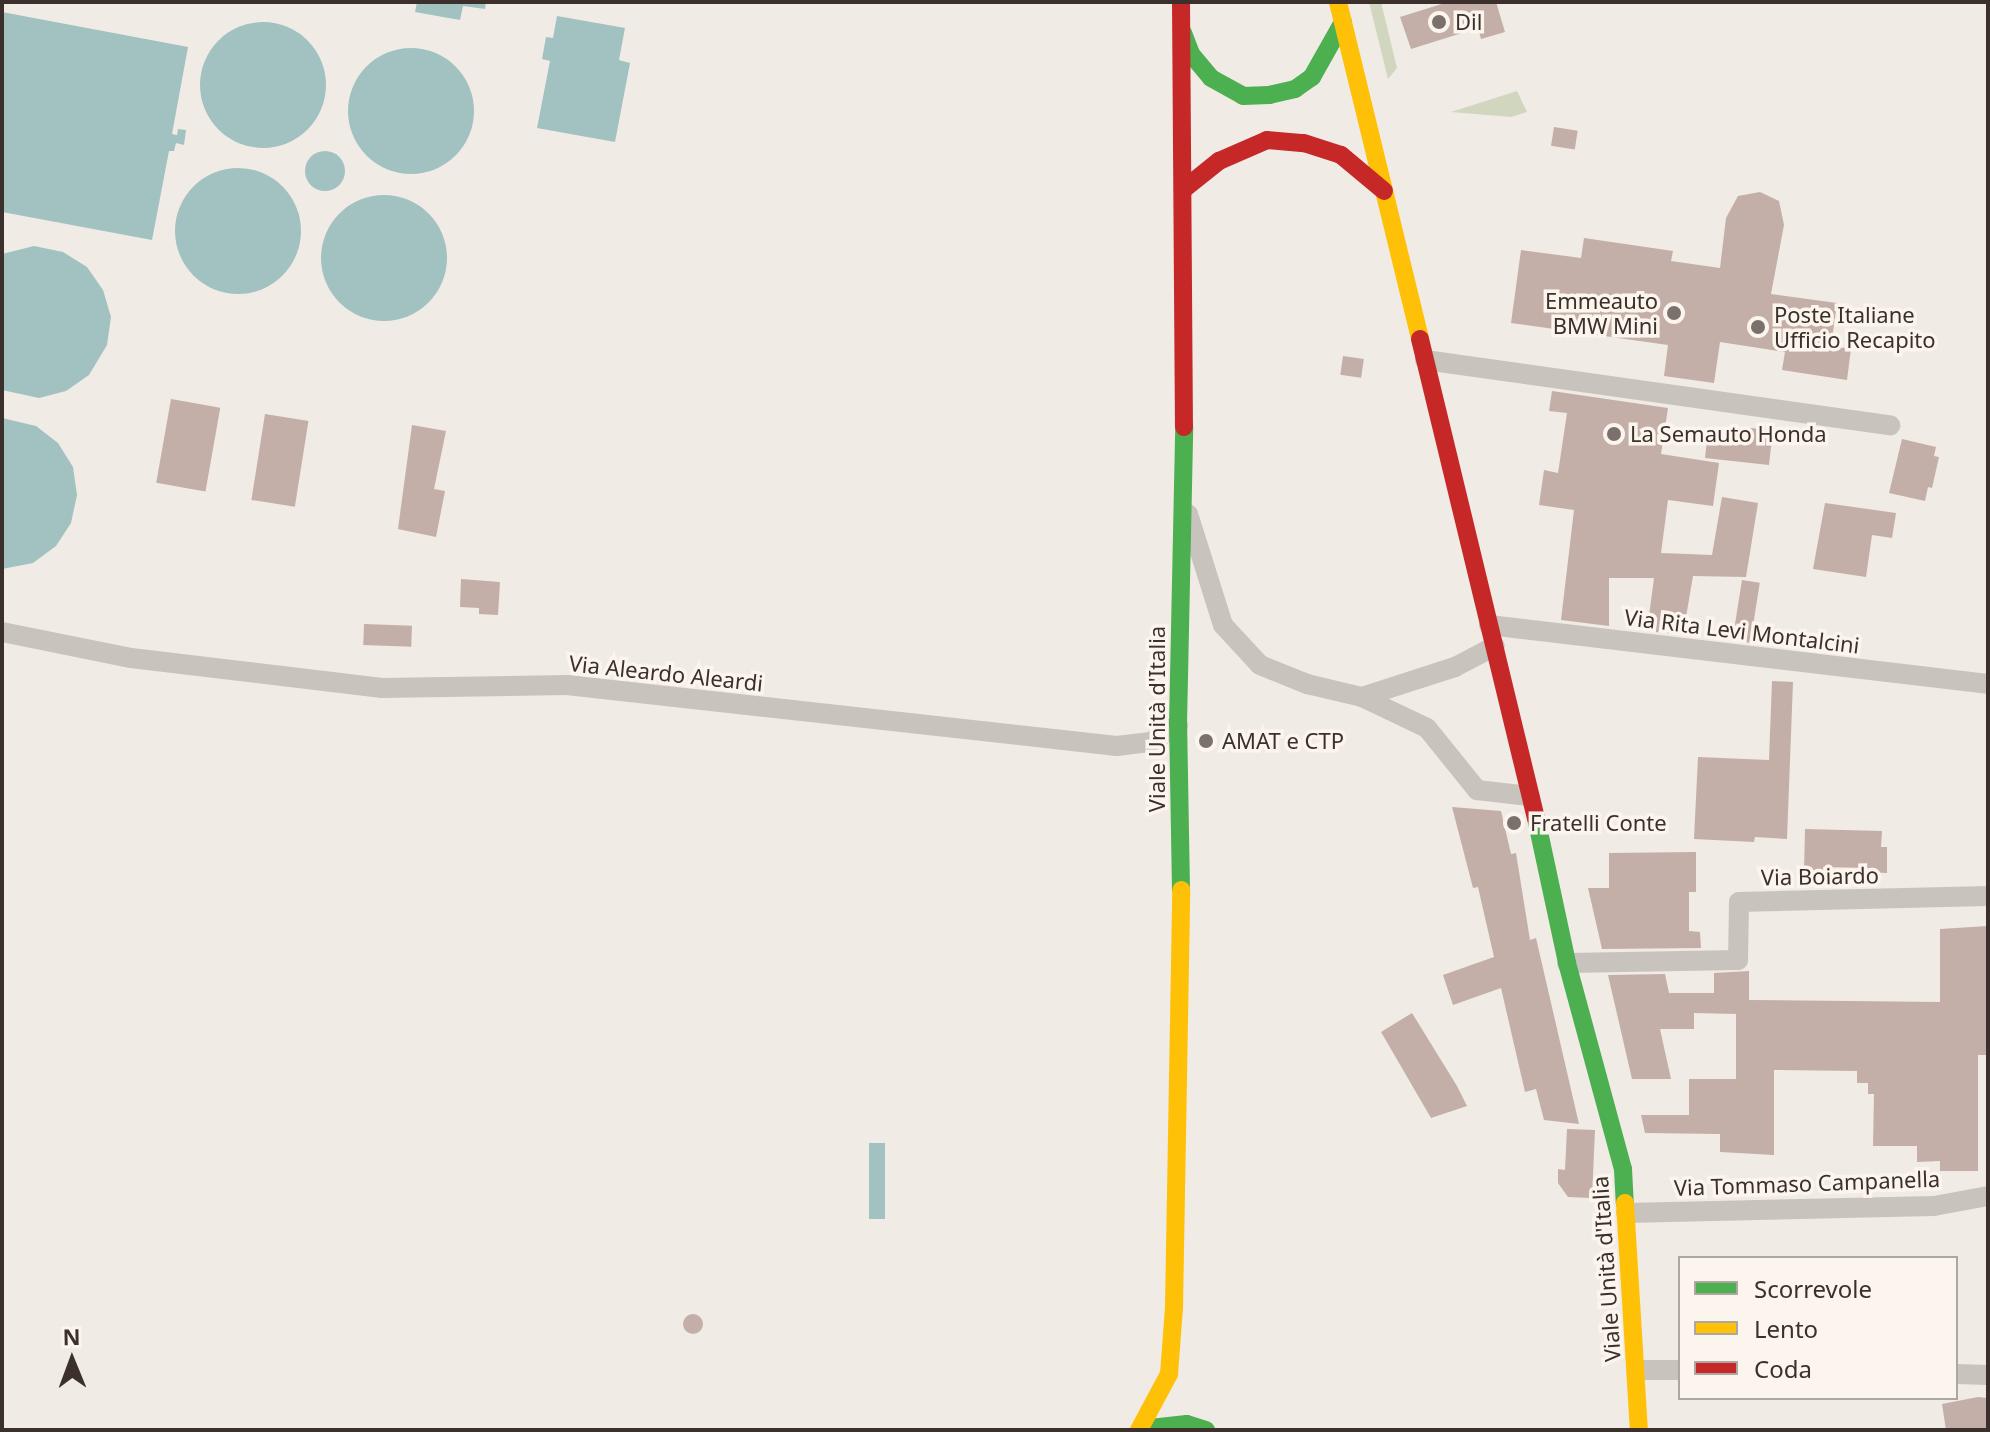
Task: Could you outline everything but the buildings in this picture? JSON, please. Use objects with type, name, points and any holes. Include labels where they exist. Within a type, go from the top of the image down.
[{"type":"main road","name":"Viale Unità d'Italia","points":[[1140,1429],[1169,1374],[1174,1307],[1182,848],[1178,725],[1183,495],[1181,2]]},
{"type":"main road","name":"Viale Unità d'Italia","points":[[1338,2],[1495,646],[1567,963],[1623,1169],[1638,1370],[1639,1430]]},
{"type":"main road","points":[[1181,29],[1191,54],[1211,78],[1243,96],[1269,95],[1295,89],[1312,77],[1343,22]]},
{"type":"main road","points":[[1184,189],[1219,161],[1267,140],[1304,143],[1341,155],[1384,191]]},
{"type":"main road","name":"Viale Unità d'Italia","points":[[1140,1429],[1187,1424],[1206,1430]]},
{"type":"street","points":[[1425,360],[1890,425]]},
{"type":"street","points":[[1183,495],[1223,625],[1260,665],[1307,684],[1362,697],[1427,728],[1477,790],[1530,796]]},
{"type":"street","name":"Via Rita Levi Montalcini","points":[[1489,625],[1988,684]]},
{"type":"street","name":"Via Aleardo Aleardi","points":[[2,632],[131,658],[382,688],[567,685],[1117,746],[1151,742],[1178,725]]},
{"type":"street","points":[[1362,697],[1455,667],[1495,646]]},
{"type":"street","name":"Via Boiardo","points":[[1567,963],[1738,960],[1739,902],[1988,896]]},
{"type":"street","name":"Via Tommaso Campanella","points":[[1626,1213],[1934,1206],[1988,1196]]},
{"type":"street","points":[[1638,1370],[1675,1375]]},
{"type":"street","points":[[1958,1374],[1988,1375]]},
{"type":"green space","points":[[1369,2],[1381,2],[1397,68],[1388,79]]},
{"type":"green space","points":[[1517,91],[1527,112],[1511,117],[1451,112]]},
{"type":"water","points":[[417,2],[486,2],[485,9],[463,6],[460,20],[415,12]]},
{"type":"water","points":[[2,12],[188,47],[172,134],[177,135],[178,129],[186,130],[184,145],[176,143],[174,151],[169,151],[152,240],[2,212]]},
{"type":"water","points":[[557,16],[625,28],[619,60],[630,63],[615,142],[537,128],[550,61],[542,59],[546,37],[553,38]]},
{"type":"water","points":[[263,22],[287,27],[308,40],[321,61],[326,85],[321,109],[308,130],[287,143],[263,148],[239,143],[218,130],[205,109],[200,85],[205,61],[218,40],[239,27]]},
{"type":"water","points":[[411,48],[435,53],[456,66],[469,87],[474,111],[469,135],[456,156],[435,169],[411,174],[387,169],[366,156],[353,135],[348,111],[353,87],[366,66],[387,53]]},
{"type":"water","points":[[325,151],[339,157],[345,171],[339,185],[325,191],[311,185],[305,171],[311,157]]},
{"type":"water","points":[[238,168],[262,172],[283,186],[297,207],[301,231],[297,255],[283,276],[262,290],[238,294],[214,290],[193,276],[179,255],[175,231],[179,207],[193,186],[214,172]]},
{"type":"water","points":[[384,195],[408,200],[429,213],[442,234],[447,258],[442,282],[429,303],[408,316],[384,321],[360,316],[339,303],[326,282],[321,258],[326,234],[339,213],[360,200]]},
{"type":"water","points":[[34,246],[63,252],[87,267],[103,290],[111,317],[107,345],[89,375],[66,391],[39,398],[2,390],[2,254]]},
{"type":"water","points":[[2,418],[36,426],[58,443],[73,467],[77,495],[71,523],[56,546],[33,563],[2,569]]},
{"type":"water","points":[[869,1143],[885,1143],[885,1219],[869,1219]]},
{"type":"traffic: fast","points":[[1183,33],[1191,54],[1211,78],[1243,96],[1269,95],[1295,89],[1312,77],[1343,22]]},
{"type":"traffic: fast","points":[[1181,890],[1178,725],[1184,427]]},
{"type":"traffic: fast","points":[[1536,818],[1567,963],[1623,1169],[1625,1203]]},
{"type":"traffic: fast","points":[[1141,1429],[1187,1424],[1206,1430]]},
{"type":"traffic: slow","points":[[1338,2],[1420,339]]},
{"type":"traffic: slow","points":[[1139,1430],[1169,1374],[1174,1307],[1181,890]]},
{"type":"traffic: slow","points":[[1625,1203],[1639,1430]]},
{"type":"traffic: jam","points":[[1181,2],[1184,427]]},
{"type":"traffic: jam","points":[[1184,189],[1219,161],[1267,140],[1304,143],[1341,155],[1384,191]]},
{"type":"traffic: jam","points":[[1420,339],[1536,818]]},
{"type":"place","name":"Dil","points":[[1439,22]]},
{"type":"place","name":"Emmeauto BMW Mini","points":[[1674,313]]},
{"type":"place","name":"Poste Italiane Ufficio Recapito","points":[[1758,327]]},
{"type":"place","name":"La Semauto Honda","points":[[1614,434]]},
{"type":"place","name":"AMAT e CTP","points":[[1206,741]]},
{"type":"place","name":"Fratelli Conte","points":[[1514,823]]}]
